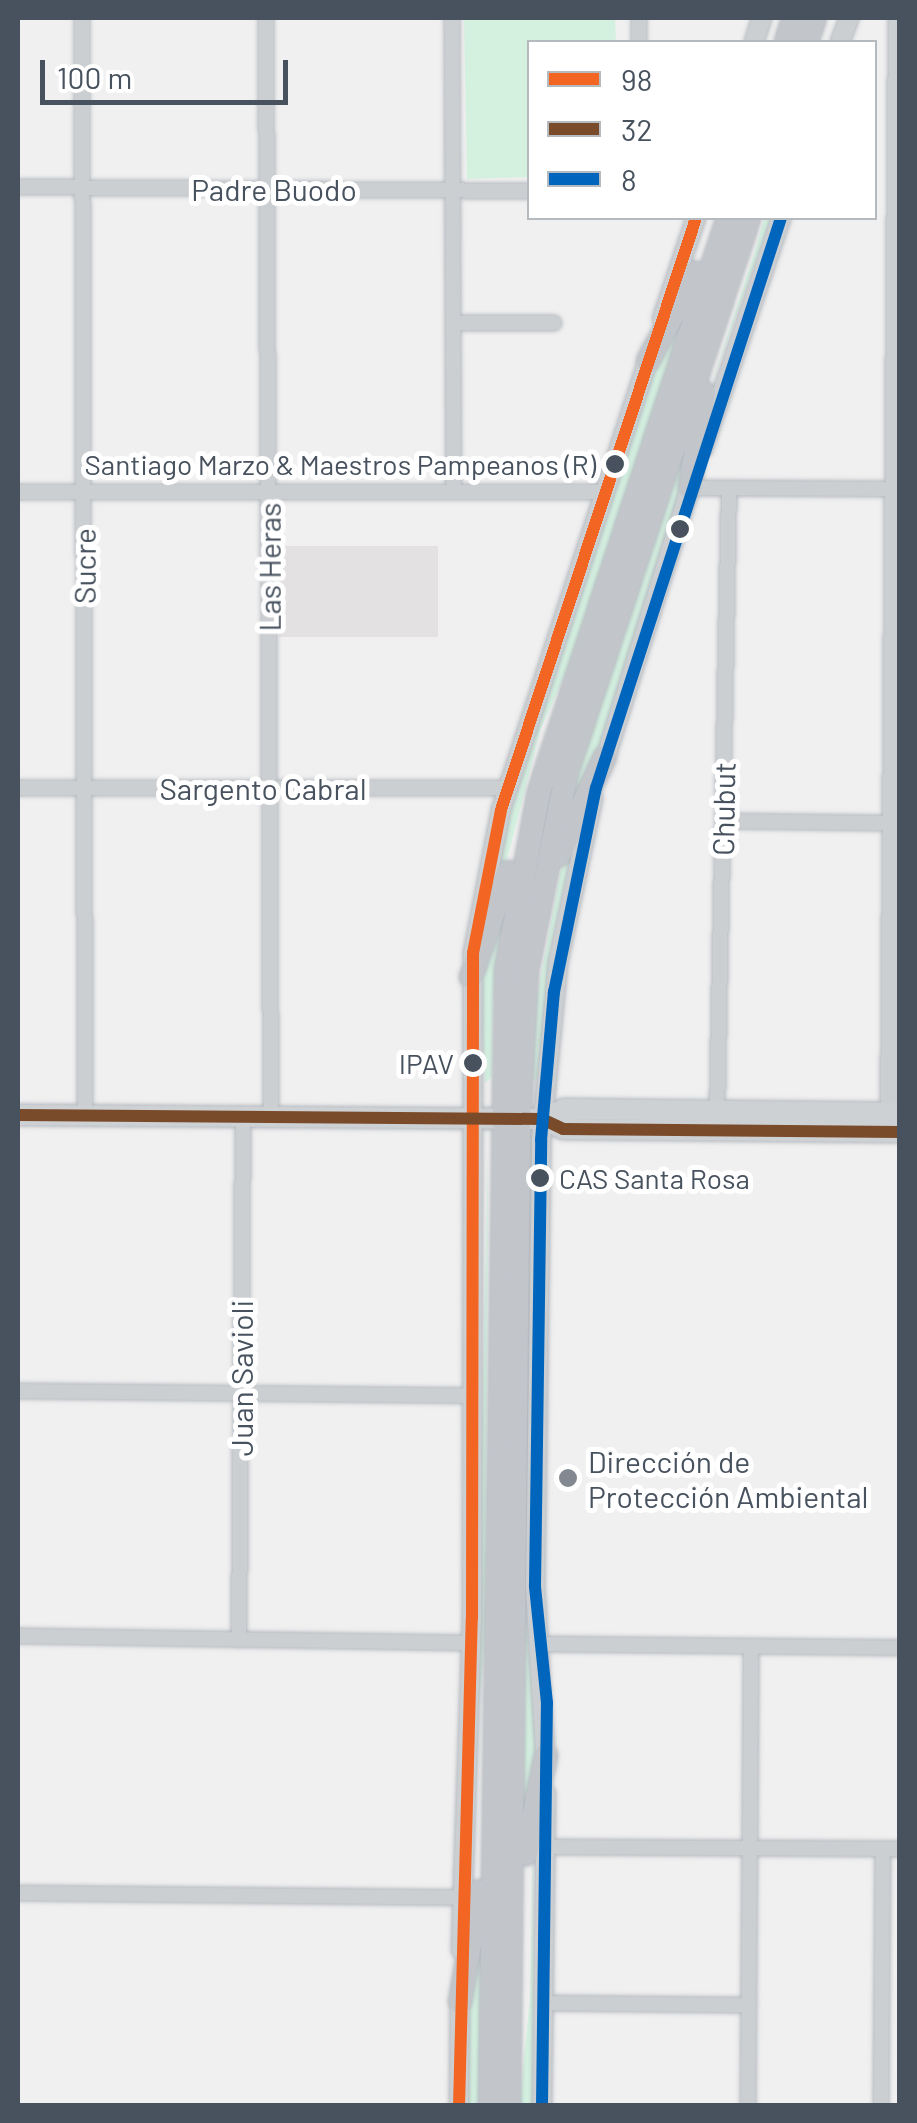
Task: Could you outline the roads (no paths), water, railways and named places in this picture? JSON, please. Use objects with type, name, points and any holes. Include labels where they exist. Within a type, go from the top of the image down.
[{"type":"highway","points":[[648,361],[688,290],[713,220]]},
{"type":"highway","points":[[490,2106],[495,1644],[520,1119],[504,997],[518,888],[539,792],[727,220]]},
{"type":"highway","points":[[508,2106],[520,1055],[533,932],[559,800],[748,220]]},
{"type":"highway","points":[[690,488],[703,395],[756,220]]},
{"type":"highway","points":[[471,977],[505,886],[545,728],[586,648]]},
{"type":"highway","points":[[520,1055],[560,850],[606,758]]},
{"type":"highway","points":[[460,2002],[479,1907],[481,1726],[495,1644]]},
{"type":"highway","points":[[509,2076],[524,1997],[526,1830],[546,1755]]},
{"type":"main road","points":[[18,1114],[520,1119],[564,1109],[717,1120],[894,1122]]},
{"type":"street","name":"Sucre","points":[[82,18],[85,1115]]},
{"type":"street","name":"Las Heras","points":[[266,18],[270,1117]]},
{"type":"street","points":[[452,18],[454,492]]},
{"type":"street","points":[[894,1122],[892,823],[898,18]]},
{"type":"street","name":"Padre Buodo","points":[[18,188],[527,191]]},
{"type":"street","points":[[458,2106],[470,1643],[474,1119],[471,977],[508,788],[695,220]]},
{"type":"street","points":[[542,2106],[546,1755],[520,1119],[606,758],[690,488],[780,220]]},
{"type":"street","points":[[453,323],[554,322]]},
{"type":"street","points":[[690,488],[894,489]]},
{"type":"street","name":"Chubut","points":[[717,1120],[729,488]]},
{"type":"street","points":[[18,492],[605,492]]},
{"type":"street","name":"Sargento Cabral","points":[[18,788],[508,788]]},
{"type":"street","points":[[723,821],[892,823]]},
{"type":"street","name":"Juan Savioli","points":[[239,1640],[243,1117]]},
{"type":"street","points":[[18,1391],[471,1396]]},
{"type":"street","points":[[18,1636],[470,1643]]},
{"type":"street","points":[[539,1644],[900,1648]]},
{"type":"street","points":[[748,2106],[751,1646]]},
{"type":"street","points":[[545,1848],[900,1849]]},
{"type":"street","points":[[881,2106],[882,1849]]},
{"type":"street","points":[[18,1893],[462,1898]]},
{"type":"street","points":[[543,2004],[749,2004]]},
{"type":"place","name":"Santiago Marzo & Maestros Pampeanos (R)","points":[[615,464]]},
{"type":"place","name":"IPAV","points":[[473,1063]]},
{"type":"place","name":"CAS Santa Rosa","points":[[540,1178]]},
{"type":"place","name":"Dirección de Protección Ambiental","points":[[568,1478]]}]
